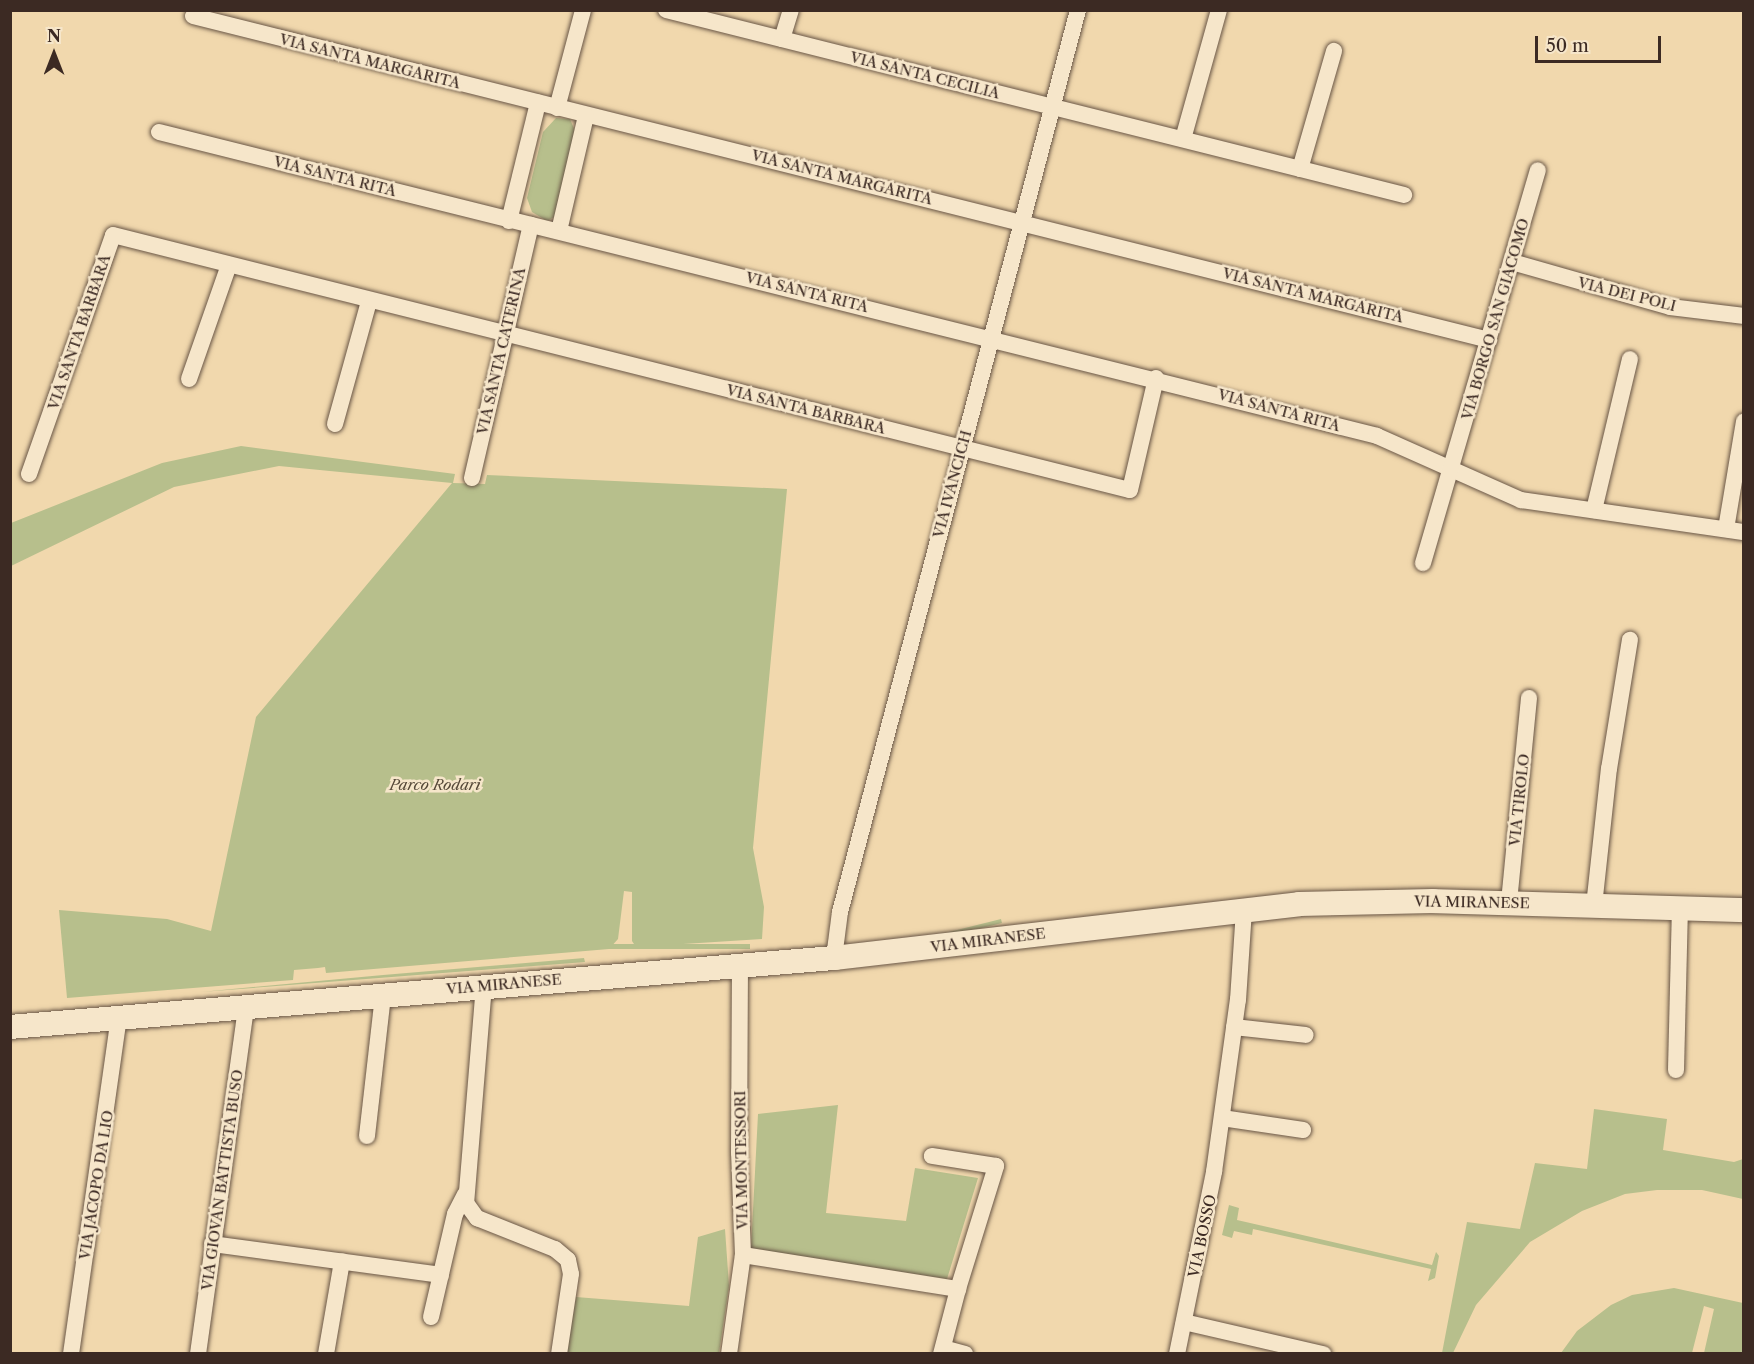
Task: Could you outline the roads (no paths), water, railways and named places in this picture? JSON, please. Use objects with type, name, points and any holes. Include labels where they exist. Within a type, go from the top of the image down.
[{"type":"street","points":[[557,108],[583,10]]},
{"type":"street","name":"VIA SANTA CECILIA","points":[[666,10],[695,14],[782,39],[1404,195]]},
{"type":"street","points":[[782,39],[791,10]]},
{"type":"street","name":"VIA IVANCICH","points":[[834,958],[840,912],[1078,10]]},
{"type":"street","points":[[1183,139],[1219,10]]},
{"type":"street","name":"VIA SANTA MARGARITA","points":[[193,16],[586,116],[1022,221],[1489,340]]},
{"type":"street","points":[[1300,169],[1334,51]]},
{"type":"street","points":[[509,221],[538,103]]},
{"type":"street","points":[[559,231],[586,116]]},
{"type":"street","name":"VIA SANTA RITA","points":[[159,132],[509,221],[559,231],[1156,378],[1377,436],[1451,467]]},
{"type":"street","name":"VIA BORGO SAN GIACOMO","points":[[1423,563],[1538,170]]},
{"type":"street","name":"VIA SANTA CATERINA","points":[[472,478],[531,225]]},
{"type":"street","name":"VIA SANTA BARBARA","points":[[28,474],[113,235],[504,335],[1130,490],[1156,378]]},
{"type":"street","name":"VIA DEI POLI","points":[[1512,262],[1670,307],[1743,316]]},
{"type":"street","points":[[189,379],[229,265]]},
{"type":"street","points":[[335,424],[369,301]]},
{"type":"street","points":[[1593,510],[1630,358]]},
{"type":"street","points":[[1726,530],[1743,421]]},
{"type":"street","points":[[1451,467],[1521,500],[1743,532]]},
{"type":"street","points":[[1594,906],[1609,769],[1630,640]]},
{"type":"street","name":"VIA TIROLO","points":[[1509,902],[1529,698]]},
{"type":"street","name":"VIA MIRANESE","points":[[10,1027],[484,985],[834,958],[1244,909],[1359,901],[1509,902],[1743,910]]},
{"type":"street","points":[[1676,1070],[1680,908]]},
{"type":"street","name":"VIA BOSSO","points":[[1177,1353],[1222,1118],[1234,1027],[1244,909]]},
{"type":"street","name":"VIA MONTESSORI","points":[[729,1353],[743,1255],[739,1154],[740,966]]},
{"type":"street","points":[[431,1317],[455,1214],[465,1194],[484,985]]},
{"type":"street","points":[[367,1136],[383,995]]},
{"type":"street","name":"VIA GIOVAN BATTISTA BUSO","points":[[198,1353],[246,1007]]},
{"type":"street","name":"VIA JACOPO DA LIO","points":[[71,1353],[119,1016]]},
{"type":"street","points":[[1234,1027],[1306,1035]]},
{"type":"street","points":[[1222,1118],[1303,1130]]},
{"type":"street","points":[[932,1156],[996,1166],[958,1289],[942,1351],[965,1353]]},
{"type":"street","points":[[465,1194],[477,1218],[555,1249],[568,1260],[571,1282],[559,1353]]},
{"type":"street","points":[[212,1244],[441,1275]]},
{"type":"street","points":[[743,1255],[958,1289]]},
{"type":"street","points":[[326,1353],[342,1261]]},
{"type":"street","points":[[1184,1322],[1323,1353]]},
{"type":"park label","name":"Parco Rodari","points":[[435,785]]}]
